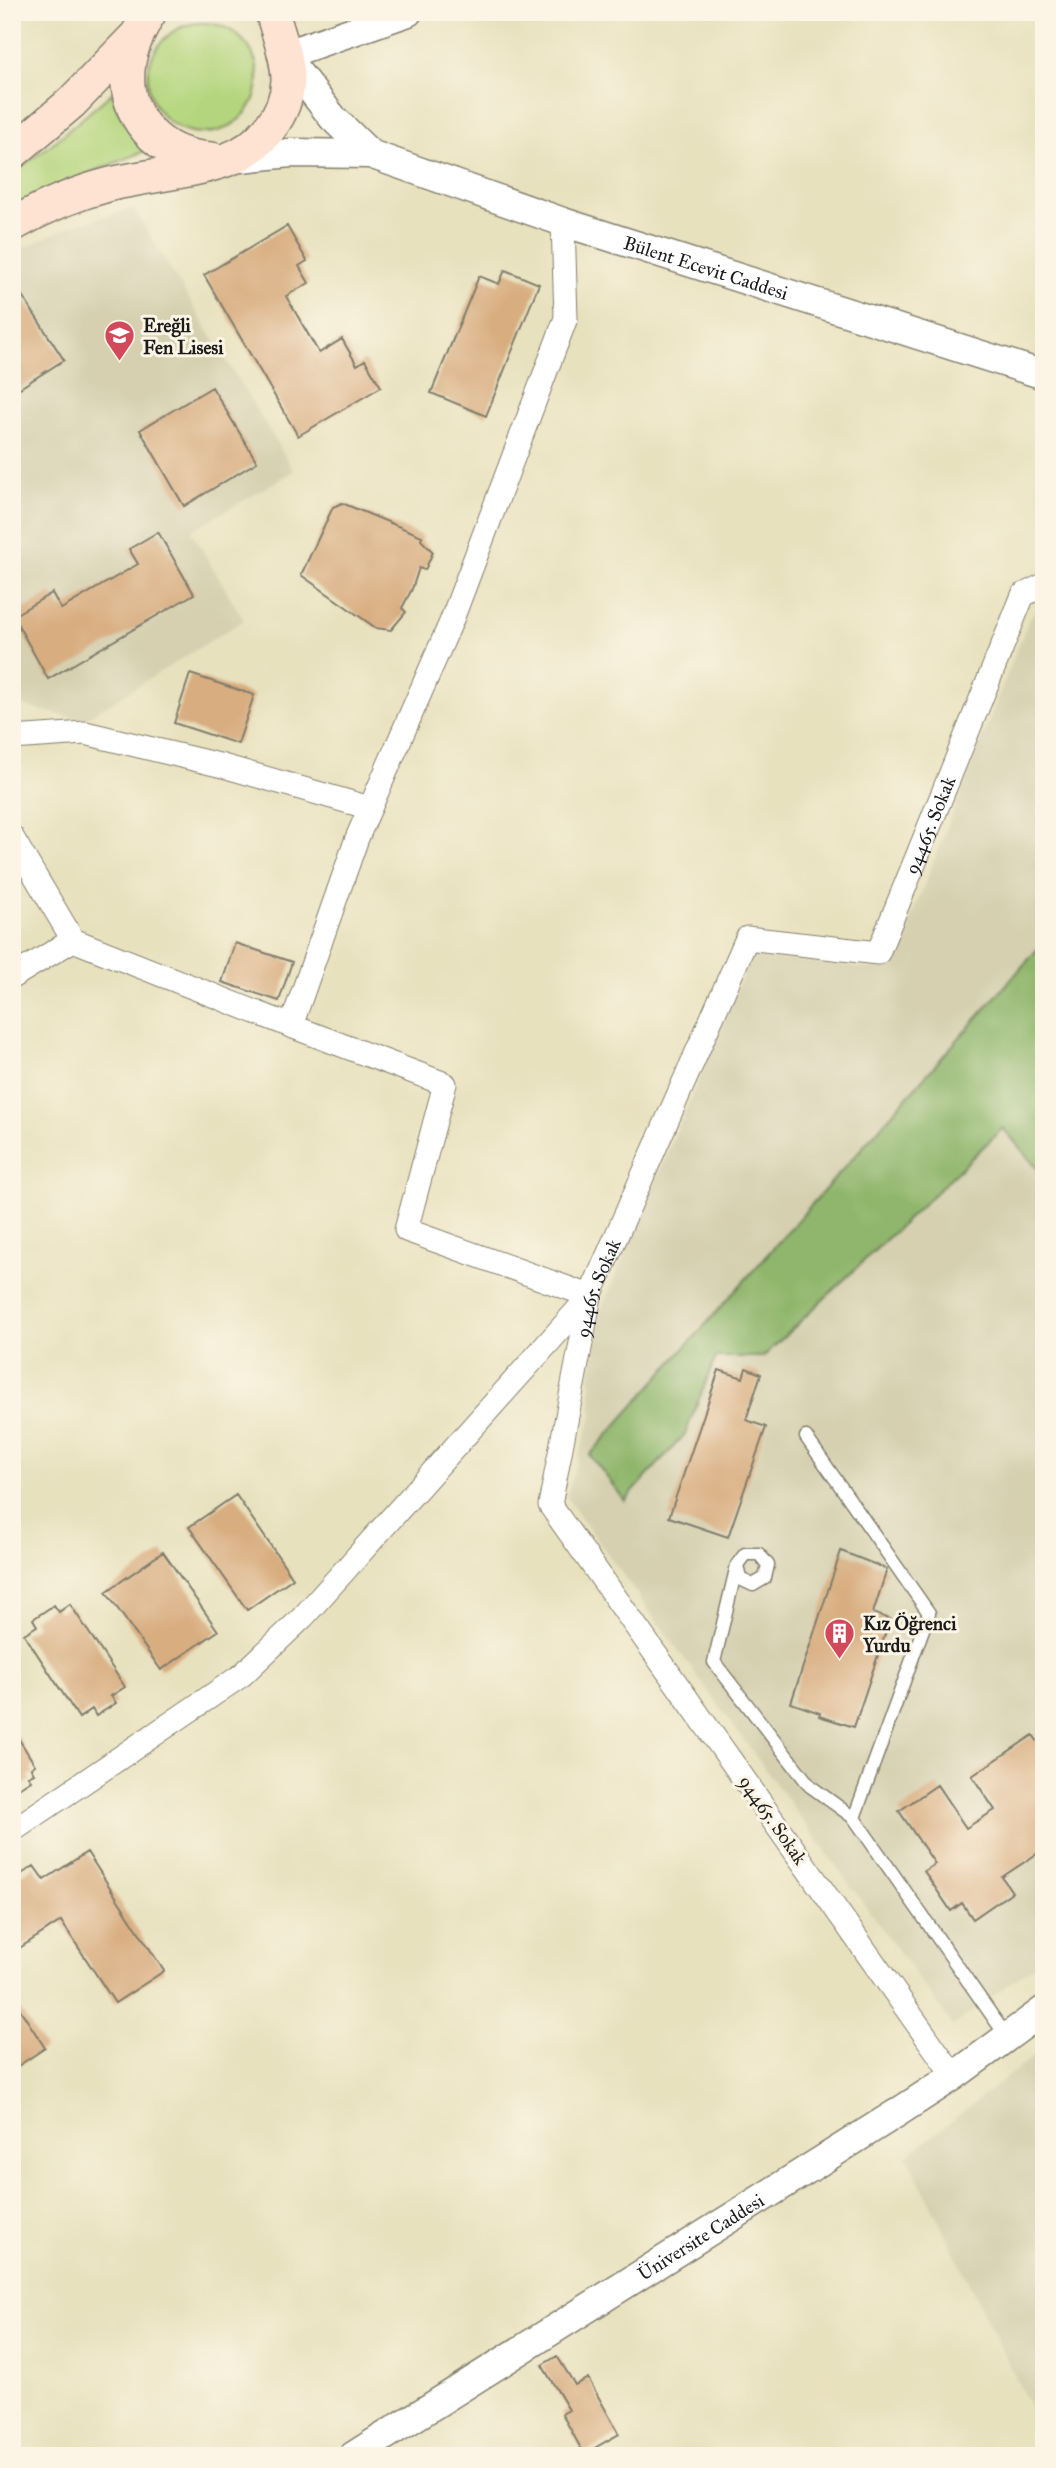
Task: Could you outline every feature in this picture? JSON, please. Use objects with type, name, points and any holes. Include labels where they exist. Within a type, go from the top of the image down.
[{"type":"main road","points":[[12,153],[71,103],[142,25],[164,12]]},
{"type":"main road","points":[[252,12],[271,31],[284,55]]},
{"type":"main road","points":[[12,225],[77,194],[228,160],[251,146],[270,128],[283,106],[288,80],[272,12]]},
{"type":"main road","points":[[142,25],[128,63],[128,90],[136,115],[152,137],[175,152],[201,159],[228,160]]},
{"type":"street","points":[[284,55],[408,12]]},
{"type":"street","name":"Bülent Ecevit Caddesi","points":[[284,55],[340,126],[370,153]]},
{"type":"street","name":"Bülent Ecevit Caddesi","points":[[228,160],[291,153],[370,153],[563,222],[1044,375]]},
{"type":"street","points":[[291,1026],[357,838],[451,622],[565,318],[563,222]]},
{"type":"street","name":"94465. Sokak","points":[[954,2076],[550,1505],[590,1296],[747,938],[878,953],[1023,595],[1044,584]]},
{"type":"street","points":[[12,738],[85,733],[223,766],[370,808]]},
{"type":"street","points":[[12,837],[73,940],[445,1084],[406,1230],[590,1296],[303,1617],[242,1675],[12,1831]]},
{"type":"street","points":[[12,977],[73,940]]},
{"type":"street","name":"Üniversite Caddesi","points":[[352,2456],[954,2076],[1044,2010]]},
{"type":"lane","points":[[806,1437],[929,1613],[854,1818]]},
{"type":"lane","points":[[737,1566],[714,1662],[810,1786],[854,1818],[1007,2037]]},
{"type":"shaded area","name":"Ereğli Fen Lisesi","points":[[133,208],[294,471],[191,531],[244,620],[83,720],[19,705],[12,693],[12,254],[63,229]]},
{"type":"shaded area","points":[[1044,602],[1044,1958],[953,2026],[566,1497],[592,1416],[590,1374],[600,1312],[751,956],[873,969],[899,949],[1029,619]]},
{"type":"shaded area","points":[[1044,2048],[1044,2436],[907,2156]]},
{"type":"green space","points":[[203,23],[224,27],[242,39],[254,57],[258,78],[254,99],[242,117],[224,129],[203,133],[182,129],[164,117],[152,99],[148,78],[152,57],[164,39],[182,27]]},
{"type":"green space","points":[[112,93],[126,124],[145,151],[69,181],[12,208],[12,174]]},
{"type":"green space","points":[[1044,942],[1044,1176],[1003,1128],[763,1357],[716,1357],[685,1434],[625,1501],[590,1455]]},
{"type":"building","points":[[287,226],[307,261],[299,266],[309,283],[286,296],[319,353],[342,339],[357,365],[365,360],[381,387],[298,436],[204,275]]},
{"type":"building","points":[[505,270],[539,284],[486,416],[431,393],[479,276],[499,284]]},
{"type":"building","points":[[12,280],[64,360],[12,393]]},
{"type":"building","points":[[212,387],[257,462],[184,506],[140,430]]},
{"type":"building","points":[[342,503],[422,536],[421,540],[433,552],[425,570],[419,568],[402,608],[406,612],[391,630],[376,628],[301,575],[333,507]]},
{"type":"building","points":[[158,532],[194,594],[48,679],[13,616],[52,593],[61,609],[138,564],[129,549]]},
{"type":"building","points":[[190,674],[254,695],[238,744],[174,723]]},
{"type":"building","points":[[235,943],[292,962],[279,1001],[222,982]]},
{"type":"building","points":[[746,1368],[761,1374],[746,1420],[766,1427],[728,1537],[669,1517],[719,1370],[743,1378]]},
{"type":"building","points":[[236,1495],[293,1578],[247,1610],[189,1527]]},
{"type":"building","name":"Kız Öğrenci Yurdu","points":[[841,1551],[887,1569],[873,1613],[890,1619],[854,1727],[819,1716],[820,1713],[791,1703]]},
{"type":"building","points":[[163,1552],[218,1631],[161,1670],[106,1592]]},
{"type":"building","points":[[70,1604],[125,1687],[111,1696],[116,1703],[96,1716],[92,1709],[79,1718],[24,1634],[37,1626],[33,1619],[54,1605],[59,1612]]},
{"type":"building","points":[[12,1728],[35,1765],[31,1768],[34,1773],[28,1776],[31,1780],[12,1792]]},
{"type":"building","points":[[1033,1735],[1044,1750],[1044,1849],[1002,1877],[1012,1892],[973,1919],[962,1903],[951,1911],[924,1871],[935,1864],[899,1811],[937,1785],[966,1828],[995,1810],[972,1776]]},
{"type":"building","points":[[87,1852],[164,1971],[115,2003],[61,1921],[12,1953],[12,1880],[34,1866],[44,1880]]},
{"type":"building","points":[[12,1997],[45,2048],[12,2070]]},
{"type":"building","points":[[557,2356],[575,2385],[588,2378],[619,2434],[584,2454],[562,2414],[569,2410],[542,2365]]},
{"type":"place","name":"Ereğli Fen Lisesi","points":[[120,363]]},
{"type":"place","name":"Kız Öğrenci Yurdu","points":[[840,1661]]}]
